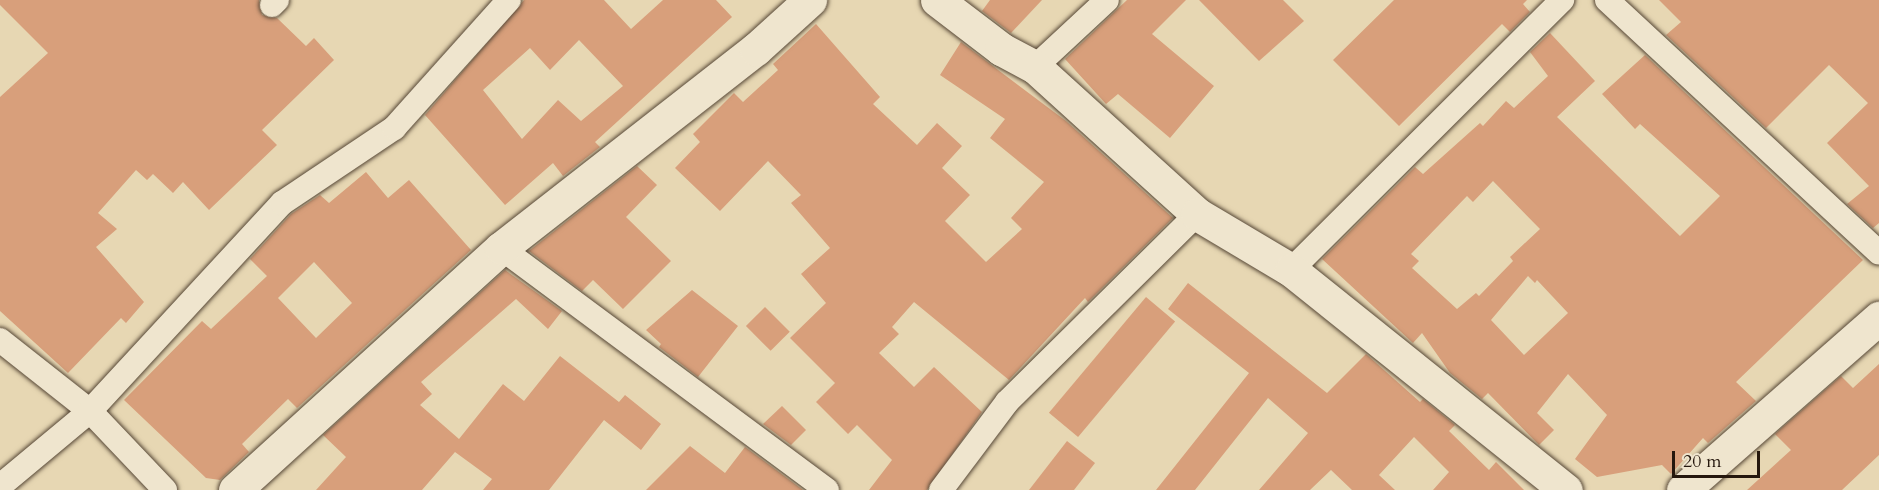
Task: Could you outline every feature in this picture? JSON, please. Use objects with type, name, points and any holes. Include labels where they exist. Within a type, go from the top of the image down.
[{"type":"street","points":[[0,486],[90,411],[282,203],[394,128],[509,0]]},
{"type":"street","points":[[235,490],[501,248],[756,49],[810,0]]},
{"type":"street","points":[[937,0],[1001,49],[1035,68],[1197,214],[1291,270],[1566,490]]},
{"type":"street","points":[[1035,68],[1107,0]]},
{"type":"street","points":[[1291,270],[1562,0]]},
{"type":"street","points":[[1607,0],[1879,253]]},
{"type":"street","points":[[941,490],[1007,402],[1197,214]]},
{"type":"street","points":[[501,248],[827,490]]},
{"type":"street","points":[[1683,490],[1879,318]]},
{"type":"street","points":[[0,340],[90,411],[165,490]]},
{"type":"building","points":[[0,0],[259,0],[262,15],[277,18],[306,46],[314,38],[334,60],[262,130],[277,145],[209,210],[183,182],[173,193],[153,174],[147,180],[136,170],[98,213],[117,229],[96,247],[144,302],[126,323],[121,318],[68,373],[0,311],[0,97],[48,53],[0,5]]},
{"type":"building","points":[[524,0],[604,0],[631,29],[663,0],[716,0],[732,17],[595,142],[600,147],[563,176],[553,163],[505,205],[425,115]],"holes":[[[579,40],[623,86],[581,121],[558,100],[522,139],[483,90],[530,48],[550,70]]]},
{"type":"building","points":[[990,0],[1042,0],[1011,33],[982,11]]},
{"type":"building","points":[[1127,0],[1186,0],[1152,34],[1214,86],[1170,138],[1118,94],[1106,104],[1065,59]]},
{"type":"building","points":[[1199,0],[1283,0],[1304,21],[1259,61]]},
{"type":"building","points":[[1394,0],[1527,0],[1523,4],[1530,12],[1510,32],[1502,24],[1399,126],[1333,60]]},
{"type":"building","points":[[1659,0],[1879,0],[1879,223],[1873,228],[1847,204],[1869,186],[1827,143],[1868,103],[1829,65],[1766,128],[1666,35],[1681,22]]},
{"type":"building","points":[[816,24],[880,97],[873,104],[917,145],[937,123],[962,146],[942,168],[970,195],[945,221],[986,262],[1022,229],[1011,218],[1044,182],[990,138],[1005,119],[940,75],[961,42],[1066,121],[1173,218],[1088,302],[1085,298],[1009,380],[914,302],[892,327],[899,334],[879,353],[914,387],[934,367],[982,412],[927,490],[869,490],[892,460],[857,425],[848,434],[816,402],[835,383],[790,338],[826,303],[801,274],[830,248],[791,203],[801,195],[768,161],[720,211],[675,168],[700,142],[693,134],[734,93],[743,102],[778,70],[773,64]]},
{"type":"building","points":[[1550,33],[1595,81],[1557,117],[1680,236],[1720,196],[1640,124],[1635,129],[1602,94],[1645,55],[1863,260],[1736,382],[1756,401],[1708,443],[1703,438],[1671,474],[1662,465],[1597,477],[1575,459],[1607,415],[1568,374],[1537,413],[1554,430],[1539,445],[1488,393],[1482,399],[1450,373],[1422,333],[1413,343],[1322,259],[1415,167],[1423,174],[1480,123],[1483,126],[1506,101],[1514,108],[1548,76],[1530,52]],"holes":[[[1493,181],[1540,229],[1510,257],[1513,261],[1479,296],[1476,293],[1457,309],[1412,268],[1419,261],[1411,254],[1467,196],[1473,202]],[[1528,276],[1535,283],[1537,280],[1568,313],[1524,355],[1491,320]]]},
{"type":"building","points":[[637,166],[657,185],[626,217],[671,261],[623,309],[593,280],[582,291],[529,251]]},
{"type":"building","points":[[366,172],[388,198],[409,180],[471,250],[297,408],[288,399],[242,444],[249,452],[220,480],[206,478],[124,400],[202,321],[211,329],[267,276],[250,259],[291,214],[320,195],[329,203]],"holes":[[[314,262],[352,303],[316,338],[278,298]]]},
{"type":"building","points":[[505,270],[562,311],[548,329],[516,299],[421,382],[432,394],[420,405],[459,439],[503,384],[524,401],[560,356],[619,402],[625,395],[661,424],[641,450],[604,420],[549,490],[483,490],[492,479],[455,452],[422,490],[316,490],[346,457],[323,435]]},
{"type":"building","points":[[1188,283],[1327,393],[1366,354],[1420,402],[1423,399],[1455,425],[1449,431],[1489,470],[1496,462],[1524,490],[1433,490],[1449,472],[1414,437],[1379,475],[1395,490],[1352,490],[1331,470],[1310,490],[1259,490],[1308,433],[1268,398],[1195,490],[1156,490],[1249,373],[1168,309]]},
{"type":"building","points":[[692,290],[738,326],[698,377],[659,347],[661,344],[646,330]]},
{"type":"building","points":[[1146,297],[1175,321],[1078,437],[1049,413]]},
{"type":"building","points":[[765,307],[790,332],[771,351],[746,326]]},
{"type":"building","points":[[1879,364],[1879,455],[1842,490],[1747,490],[1791,450],[1775,434],[1841,376],[1853,388]]},
{"type":"building","points":[[782,406],[806,430],[791,445],[763,424]]},
{"type":"building","points":[[1067,441],[1095,463],[1074,490],[1029,490]]},
{"type":"building","points":[[690,446],[725,473],[745,447],[803,490],[646,490]]}]
